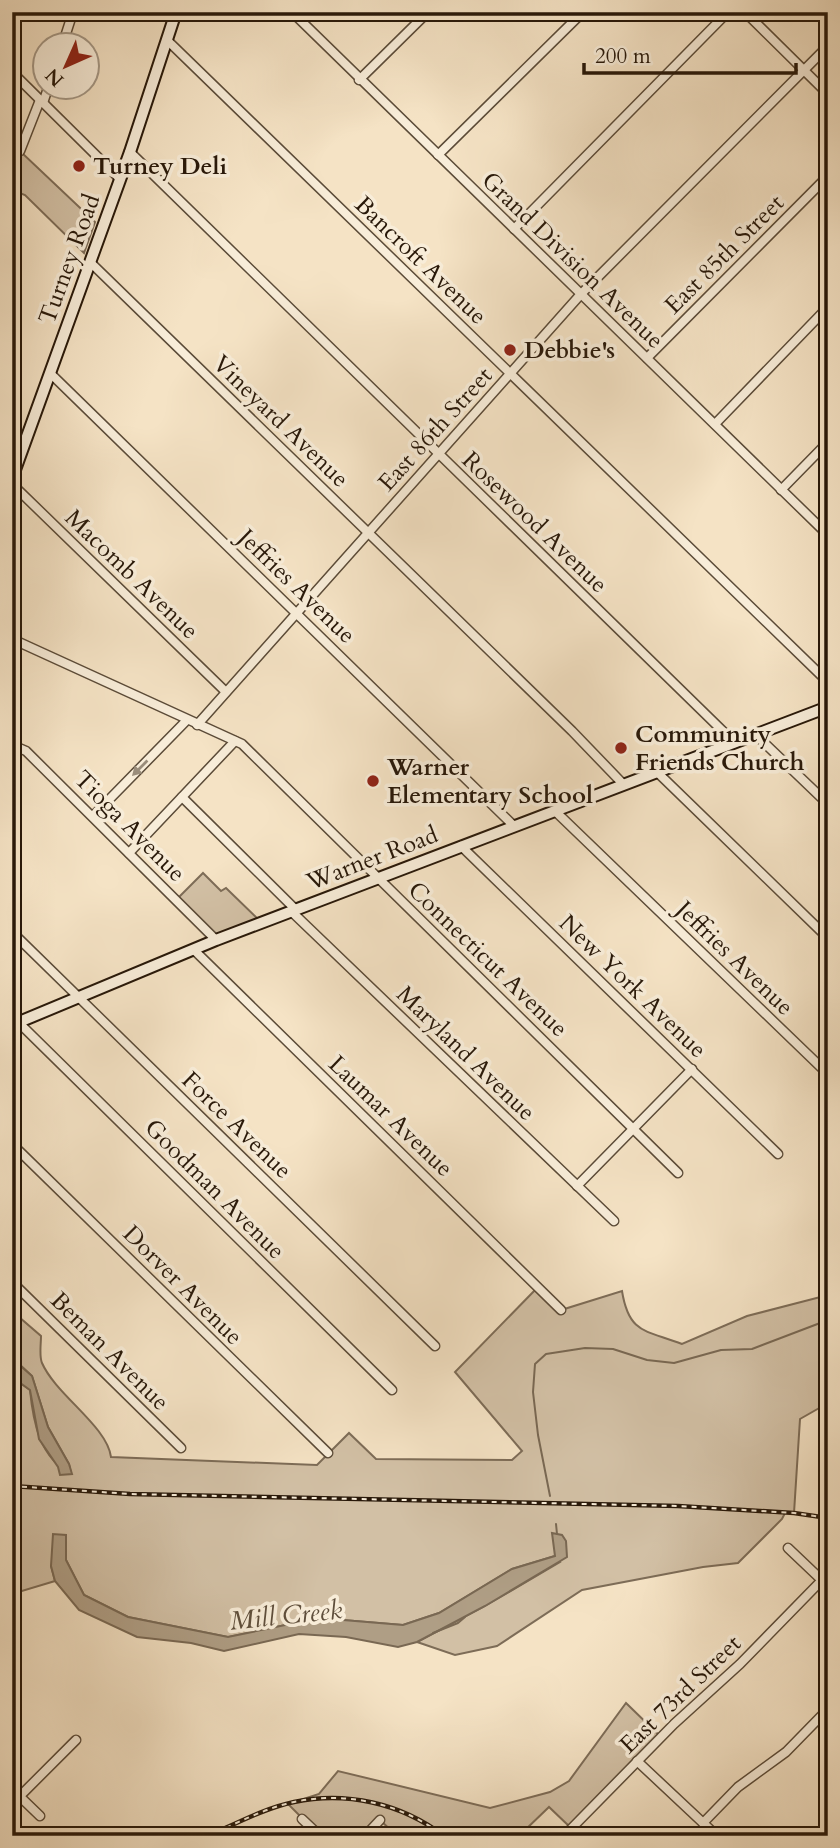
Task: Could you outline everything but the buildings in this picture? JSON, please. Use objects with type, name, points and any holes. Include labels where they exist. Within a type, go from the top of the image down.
[{"type":"main road","name":"Turney Road","points":[[12,481],[130,152],[176,13]]},
{"type":"main road","name":"Warner Road","points":[[15,1021],[376,878],[828,707]]},
{"type":"street","points":[[67,32],[73,12]]},
{"type":"street","points":[[359,80],[428,12]]},
{"type":"street","points":[[439,155],[583,12]]},
{"type":"street","points":[[514,229],[728,12]]},
{"type":"street","points":[[745,12],[828,94]]},
{"type":"street","name":"Grand Division Avenue","points":[[294,13],[359,80],[828,535]]},
{"type":"street","name":"Bancroft Avenue","points":[[168,41],[828,682]]},
{"type":"street","name":"East 86th Street","points":[[197,725],[581,294],[828,46]]},
{"type":"street","points":[[12,72],[32,92]]},
{"type":"street","points":[[20,150],[41,102]]},
{"type":"street","points":[[42,102],[120,179]]},
{"type":"street","name":"Rosewood Avenue","points":[[130,152],[735,743]]},
{"type":"street","name":"East 85th Street","points":[[647,358],[828,176]]},
{"type":"street","name":"Vineyard Avenue","points":[[90,262],[624,785]]},
{"type":"street","points":[[12,269],[16,278],[16,292],[12,303]]},
{"type":"street","points":[[715,424],[828,307]]},
{"type":"street","name":"Jeffries Avenue","points":[[51,374],[514,826]]},
{"type":"street","points":[[780,490],[828,442]]},
{"type":"street","name":"Macomb Avenue","points":[[12,481],[226,692]]},
{"type":"street","name":"Connecticut Avenue","points":[[12,639],[242,744],[678,1173]]},
{"type":"street","points":[[93,816],[187,720]]},
{"type":"street","points":[[757,735],[828,804]]},
{"type":"street","points":[[129,853],[235,741]]},
{"type":"street","name":"Tioga Avenue","points":[[12,746],[26,751],[216,940]]},
{"type":"street","points":[[657,772],[828,939]]},
{"type":"street","name":"Maryland Avenue","points":[[182,797],[294,911],[614,1221]]},
{"type":"street","name":"Jeffries Avenue","points":[[555,811],[828,1074]]},
{"type":"street","name":"New York Avenue","points":[[461,846],[778,1154]]},
{"type":"street","name":"Force Avenue","points":[[12,932],[435,1346]]},
{"type":"street","name":"Laumar Avenue","points":[[194,950],[561,1310]]},
{"type":"street","name":"Goodman Avenue","points":[[15,1021],[392,1390]]},
{"type":"street","points":[[577,1186],[692,1069]]},
{"type":"street","name":"Dorver Avenue","points":[[12,1144],[328,1453]]},
{"type":"street","name":"Beman Avenue","points":[[12,1282],[181,1448]]},
{"type":"street","points":[[788,1548],[825,1583]]},
{"type":"street","name":"East 73rd Street","points":[[564,1836],[674,1724],[825,1583]]},
{"type":"street","points":[[703,1823],[738,1787],[786,1752],[828,1710]]},
{"type":"street","points":[[20,1797],[76,1740]]},
{"type":"street","points":[[637,1761],[717,1836]]},
{"type":"street","points":[[12,1789],[40,1816]]},
{"type":"street","points":[[302,1819],[320,1836]]},
{"type":"street","points":[[365,1836],[380,1820]]},
{"type":"shaded area","points":[[12,147],[20,151],[95,222],[84,253],[25,195],[12,190]]},
{"type":"shaded area","points":[[203,873],[221,891],[226,888],[262,923],[216,940],[176,900]]},
{"type":"shaded area","points":[[538,1287],[561,1310],[622,1291],[629,1316],[635,1323],[649,1333],[682,1344],[747,1316],[828,1295],[828,1403],[800,1419],[794,1513],[785,1513],[738,1563],[582,1590],[497,1646],[455,1655],[417,1642],[560,1562],[555,1556],[512,1569],[439,1613],[403,1625],[319,1618],[228,1637],[128,1617],[84,1595],[66,1560],[66,1535],[51,1566],[55,1581],[12,1594],[12,1377],[30,1390],[36,1427],[45,1449],[60,1467],[71,1473],[69,1464],[48,1427],[32,1376],[17,1362],[12,1361],[12,1311],[41,1336],[41,1360],[49,1375],[91,1422],[107,1445],[111,1457],[317,1465],[349,1433],[376,1459],[512,1460],[522,1451],[455,1372]]},
{"type":"shaded area","points":[[12,1361],[32,1376],[48,1427],[72,1474],[60,1475],[58,1467],[39,1439],[30,1390],[12,1377]]},
{"type":"shaded area","points":[[552,1533],[562,1535],[566,1541],[567,1557],[485,1606],[417,1642],[398,1647],[346,1637],[299,1634],[224,1651],[191,1643],[137,1637],[79,1610],[55,1581],[51,1566],[53,1534],[66,1535],[66,1560],[84,1595],[128,1617],[228,1637],[319,1618],[403,1625],[439,1613],[512,1569],[555,1556]]},
{"type":"shaded area","points":[[626,1703],[661,1737],[571,1828],[549,1807],[523,1832],[527,1836],[397,1836],[380,1820],[365,1836],[320,1836],[288,1804],[319,1794],[338,1771],[490,1808],[550,1792],[569,1781]]},
{"type":"waterway","name":"Mill Creek","points":[[550,1496],[533,1392],[535,1364],[546,1354],[585,1348],[613,1349],[647,1360],[674,1363],[721,1350],[752,1349],[828,1320]]},
{"type":"waterway","name":"Mill Creek","points":[[556,1524],[557,1534]]},
{"type":"waterway","name":"Mill Creek","points":[[433,1633],[458,1623],[465,1617]]},
{"type":"railway","points":[[12,1486],[130,1494],[678,1506],[794,1513],[828,1518]]},
{"type":"railway","points":[[208,1836],[272,1808],[294,1802],[333,1798],[372,1802],[391,1808],[410,1815],[444,1836]]},
{"type":"place","name":"Turney Deli","points":[[79,166]]},
{"type":"place","name":"Debbie's","points":[[510,350]]},
{"type":"place","name":"Community Friends Church","points":[[621,748]]},
{"type":"place","name":"Warner Elementary School","points":[[373,781]]}]
